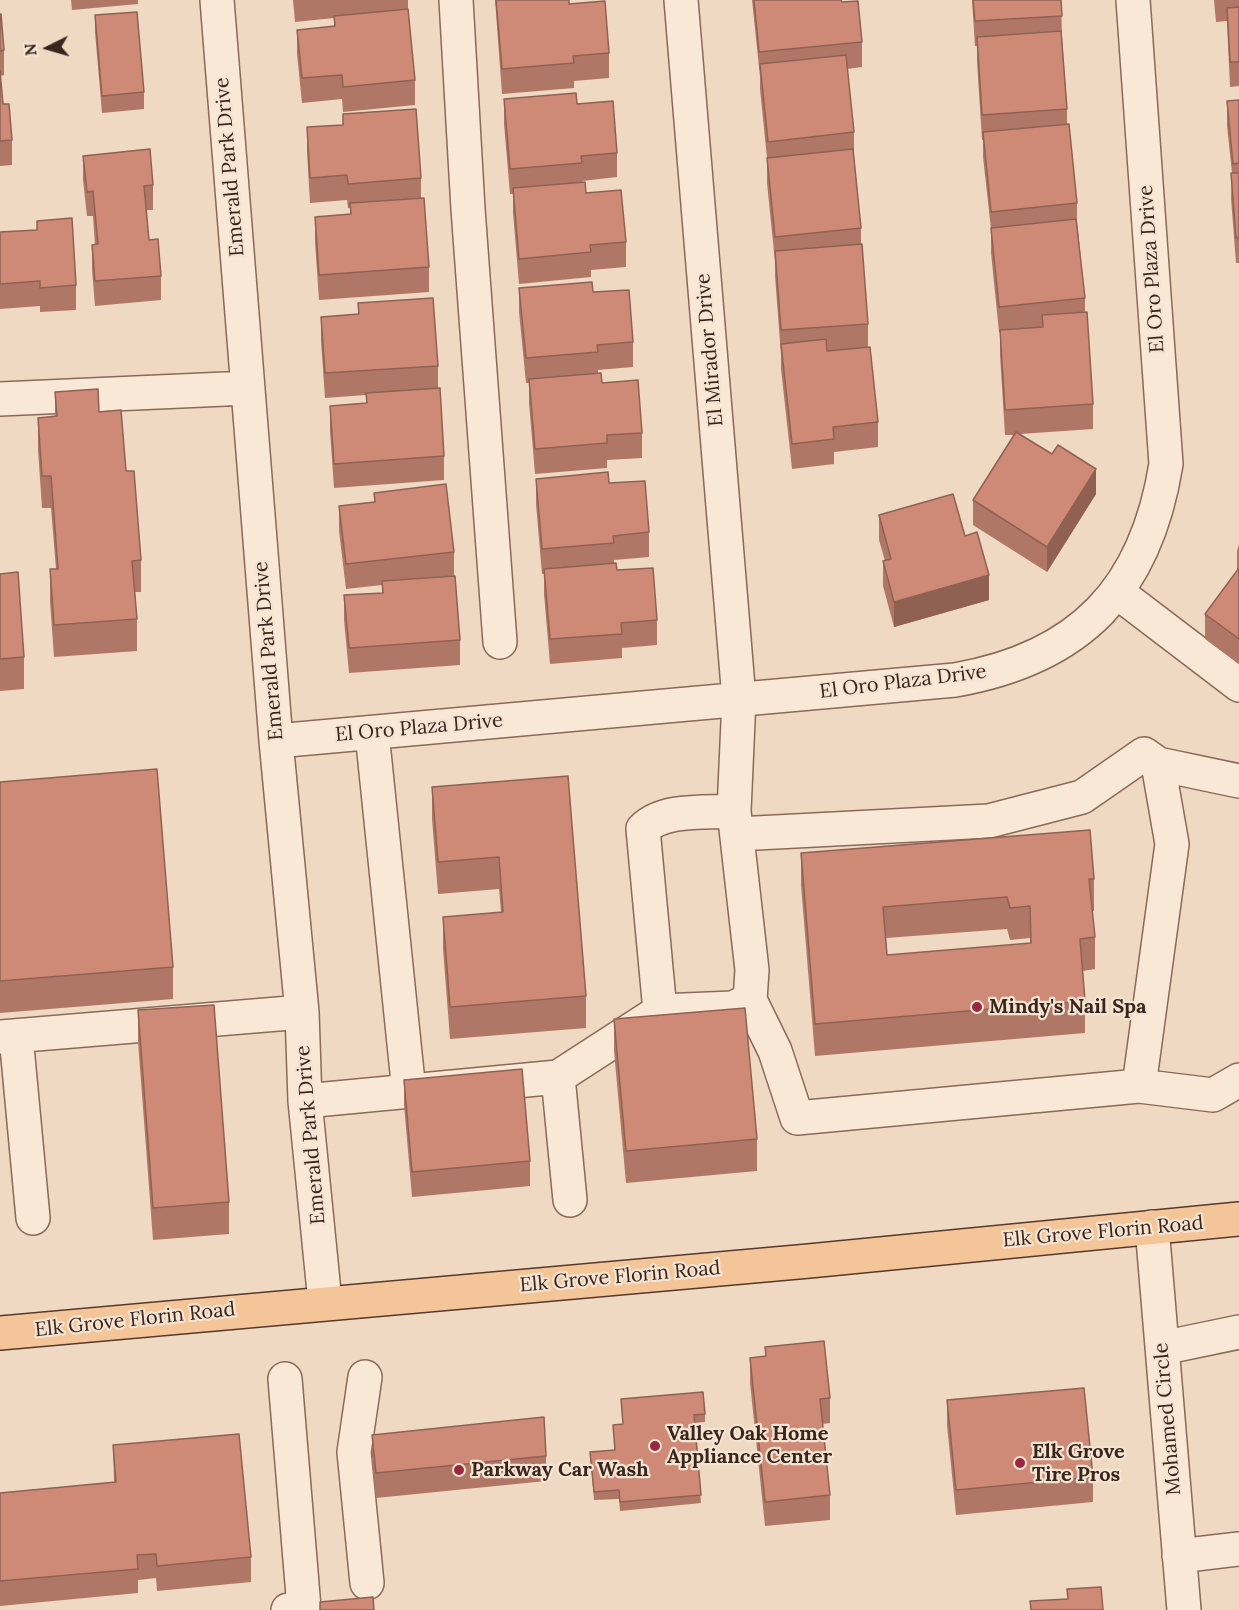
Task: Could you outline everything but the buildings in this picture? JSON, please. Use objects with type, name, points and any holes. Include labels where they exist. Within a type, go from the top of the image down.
[{"type":"main road","name":"Elk Grove Florin Road","points":[[0,1333],[1239,1220]]},
{"type":"street","name":"Emerald Park Drive","points":[[217,0],[276,741],[302,1011],[305,1101],[326,1302]]},
{"type":"street","points":[[456,0],[468,209],[500,642]]},
{"type":"street","name":"El Mirador Drive","points":[[681,0],[739,699],[735,823],[752,970],[750,1000]]},
{"type":"street","name":"El Oro Plaza Drive","points":[[276,741],[955,680],[991,673],[1025,662],[1058,645],[1087,623],[1117,592],[1134,568],[1150,535],[1160,500],[1166,464],[1133,0]]},
{"type":"street","points":[[0,399],[248,388]]},
{"type":"street","points":[[1117,592],[1239,685]]},
{"type":"street","points":[[372,733],[409,1092]]},
{"type":"street","points":[[660,1011],[643,829],[652,820],[664,816],[735,823],[989,821],[1082,797],[1144,754],[1158,764],[1239,781]]},
{"type":"street","points":[[1139,1086],[1172,844],[1158,764]]},
{"type":"street","points":[[305,1101],[558,1077],[660,1011],[733,1008],[750,1000],[775,1051],[797,1118],[1139,1086],[1213,1095],[1239,1080]]},
{"type":"street","points":[[33,1218],[8,1037],[302,1011]]},
{"type":"street","points":[[558,1077],[570,1200]]},
{"type":"street","name":"Mohamed Circle","points":[[1152,1227],[1184,1610]]},
{"type":"street","points":[[1162,1348],[1239,1332]]},
{"type":"street","points":[[365,1377],[354,1452],[367,1583]]},
{"type":"street","points":[[285,1379],[304,1608],[288,1610]]},
{"type":"street","points":[[1179,1556],[1239,1549]]},
{"type":"place","name":"Mindy's Nail Spa","points":[[977,1007]]},
{"type":"place","name":"Valley Oak Home Appliance Center","points":[[655,1446]]},
{"type":"place","name":"Elk Grove Tire Pros","points":[[1020,1463]]},
{"type":"place","name":"Parkway Car Wash","points":[[459,1470]]}]
